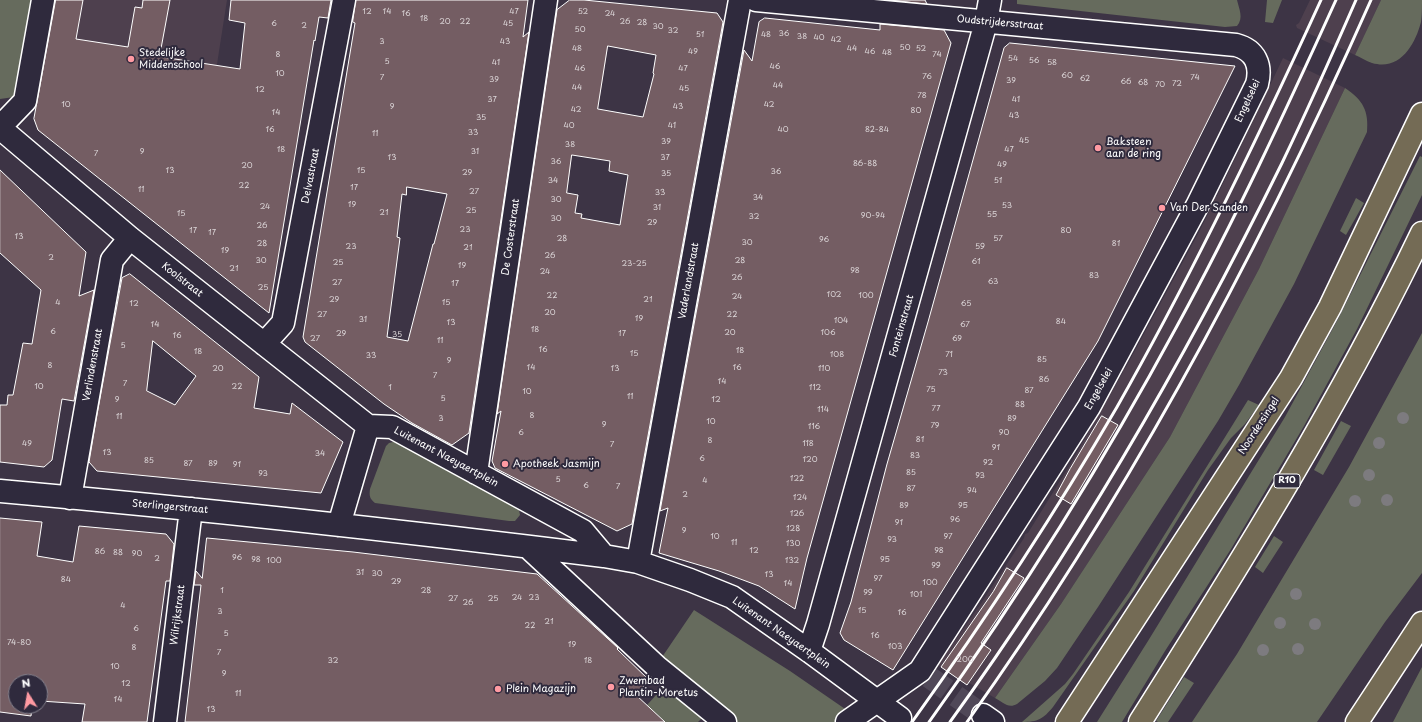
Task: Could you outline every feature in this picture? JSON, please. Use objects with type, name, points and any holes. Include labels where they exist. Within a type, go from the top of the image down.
[{"type":"main road","name":"Noordersingel","points":[[1066,718],[1104,663],[1291,378],[1330,307],[1422,114]]},
{"type":"main road","name":"R10","points":[[1140,722],[1210,611],[1334,403],[1422,233]]},
{"type":"main road","points":[[1357,722],[1422,623]]},
{"type":"street","points":[[0,128],[25,101],[43,0]]},
{"type":"street","name":"Delvastraat","points":[[264,344],[283,322],[344,0]]},
{"type":"street","name":"De Costerstraat","points":[[476,473],[546,0]]},
{"type":"street","name":"Vaderlandstraat","points":[[638,562],[740,0]]},
{"type":"street","name":"Oudstrijdersstraat","points":[[756,0],[819,3],[986,22],[1236,45],[1243,47]]},
{"type":"street","name":"Fonteinstraat","points":[[809,651],[818,624],[986,22],[990,0]]},
{"type":"street","name":"Engelselei","points":[[847,722],[876,702],[925,674],[1089,407],[1197,206],[1257,84],[1260,75],[1259,67],[1250,52],[1243,47]]},
{"type":"street","name":"Koolstraat","points":[[0,128],[130,238],[368,426]]},
{"type":"street","name":"Verlindenstraat","points":[[70,498],[112,260],[130,238]]},
{"type":"street","points":[[368,426],[339,525],[604,556]]},
{"type":"street","name":"Luitenant Naeyaertplein","points":[[368,426],[392,427],[583,531],[604,556],[638,562],[690,580],[732,597],[900,718]]},
{"type":"street","name":"Sterlingerstraat","points":[[0,491],[339,525]]},
{"type":"street","name":"Wilrijkstraat","points":[[165,722],[191,509]]},
{"type":"street","points":[[529,548],[657,667],[724,722]]},
{"type":"shaded area","name":"Stedelijke Middenschool","points":[[56,0],[227,0],[208,122],[45,52]]},
{"type":"shaded area","points":[[1310,0],[1381,0],[1355,55],[1297,28],[1296,25],[1299,23]]},
{"type":"shaded area","points":[[1283,58],[1345,88],[1259,269],[1170,437],[1061,604],[995,698],[938,665],[982,602],[1024,538],[1025,534],[1028,533],[1068,468],[1126,367],[1199,232],[1214,202],[1214,197],[1217,196]]},
{"type":"green space","points":[[0,0],[33,0],[14,97],[0,99]]},
{"type":"green space","points":[[1017,0],[1237,0],[1241,17],[1237,26],[1225,27],[1017,4]]},
{"type":"green space","points":[[1267,0],[1282,0],[1273,23],[1265,22]]},
{"type":"green space","points":[[1381,0],[1422,0],[1421,22],[1415,39],[1410,47],[1398,60],[1391,63],[1382,64],[1372,63],[1355,55]]},
{"type":"green space","points":[[1345,88],[1356,97],[1364,107],[1367,118],[1367,132],[1294,284],[1239,385],[1218,421],[1057,668],[1045,681],[1017,704],[1011,706],[995,698],[1061,604],[1170,437],[1259,269]]},
{"type":"green space","points":[[1420,156],[1422,157],[1422,195],[1357,329],[1304,426],[1231,549],[1165,651],[1122,722],[1097,722],[1285,417],[1338,319]]},
{"type":"green space","points":[[1356,198],[1364,203],[1346,235],[1340,231]]},
{"type":"green space","points":[[1422,333],[1422,573],[1385,622],[1317,722],[1192,722],[1237,654],[1349,467]]},
{"type":"green space","points":[[1248,400],[1259,405],[1245,424],[1231,438],[1208,470],[1134,591],[1053,707],[1040,719],[1022,722],[1065,684],[1073,674],[1129,592]]},
{"type":"green space","points":[[1341,421],[1351,426],[1323,475],[1314,470]]},
{"type":"green space","points":[[393,442],[397,442],[512,505],[519,510],[520,515],[515,521],[509,521],[375,503],[370,497],[370,489],[386,446]]},
{"type":"green space","points":[[1274,536],[1283,542],[1263,573],[1255,567]]},
{"type":"green space","points":[[694,610],[790,671],[864,722],[734,722],[658,663]]},
{"type":"green space","points":[[1422,667],[1422,722],[1393,722]]},
{"type":"green space","points":[[1184,677],[1194,683],[1168,722],[1156,721]]},
{"type":"green space","points":[[668,682],[704,716],[698,722],[665,722],[647,705]]},
{"type":"building","points":[[56,0],[83,0],[76,39],[128,47],[135,7],[142,8],[143,0],[170,0],[160,54],[162,54],[162,57],[240,69],[245,23],[229,20],[231,0],[331,0],[328,18],[319,17],[315,41],[314,40],[269,313],[38,130],[34,119]]},
{"type":"building","points":[[356,0],[528,0],[523,37],[529,32],[469,433],[452,445],[412,423],[384,404],[305,342],[303,337],[355,23],[353,22]],"holes":[[[407,187],[447,194],[408,341],[387,337],[400,238],[397,237],[402,194],[406,195]]]},
{"type":"building","points":[[570,0],[584,0],[717,13],[723,22],[632,524],[617,531],[495,468],[492,461],[501,411],[497,414],[557,10]],"holes":[[[608,46],[656,55],[654,74],[643,117],[598,109]],[[572,155],[610,161],[609,171],[628,175],[620,225],[581,218],[582,214],[575,213],[578,195],[567,193]]]},
{"type":"building","points":[[890,0],[925,0],[927,4]]},
{"type":"building","points":[[765,18],[880,30],[880,24],[944,30],[951,43],[807,558],[795,609],[759,586],[719,571],[659,553],[668,508],[660,511],[744,50],[752,61],[759,22]]},
{"type":"building","points":[[1010,43],[1235,66],[1098,341],[893,670],[844,640],[840,633],[851,602],[887,464],[1004,48]]},
{"type":"building","points":[[0,170],[86,252],[79,296],[94,290],[74,401],[62,399],[52,460],[44,467],[0,462],[0,405],[7,405],[8,395],[13,395],[23,343],[32,344],[41,290],[0,253]]},
{"type":"building","points":[[130,274],[259,377],[254,408],[290,414],[292,403],[343,442],[321,493],[97,471],[89,462],[122,278]],"holes":[[[153,341],[196,376],[175,405],[147,391]]]},
{"type":"building","points":[[1102,416],[1118,425],[1071,504],[1056,495]]},
{"type":"building","points":[[0,518],[42,522],[37,556],[73,562],[79,526],[166,534],[174,544],[170,581],[166,581],[147,722],[82,722],[85,704],[48,702],[48,674],[8,674],[8,713],[0,712]]},
{"type":"building","points":[[207,538],[353,552],[537,574],[618,648],[617,649],[649,680],[636,695],[665,722],[185,722],[201,585],[194,585],[196,571],[202,578]]},
{"type":"building","points":[[1007,568],[1024,578],[981,643],[991,650],[967,685],[941,667],[993,592]]},
{"type":"building","points":[[16,714],[31,714],[31,716]]},
{"type":"tunnel","points":[[929,677],[983,715]]},
{"type":"railway","points":[[912,722],[1018,567],[1069,487],[1117,407],[1172,307],[1224,206],[1321,0]]},
{"type":"railway","points":[[929,722],[996,626],[1028,577],[1090,478],[1149,377],[1240,205],[1336,0]]},
{"type":"railway","points":[[950,722],[1042,588],[1086,519],[1128,450],[1168,379],[1207,308],[1282,163],[1356,0]]},
{"type":"railway","points":[[967,722],[1026,637],[1082,550],[1136,461],[1187,372],[1283,188],[1371,0]]},
{"type":"place","name":"Stedelijke Middenschool","points":[[131,59]]},
{"type":"place","name":"Baksteen aan de ring","points":[[1098,148]]},
{"type":"place","name":"Van Der Sanden","points":[[1162,208]]},
{"type":"place","name":"Apotheek Jasmijn","points":[[505,464]]},
{"type":"place","name":"Zwembad Plantin-Moretus","points":[[611,687]]},
{"type":"place","name":"Plein Magazijn","points":[[498,689]]}]
